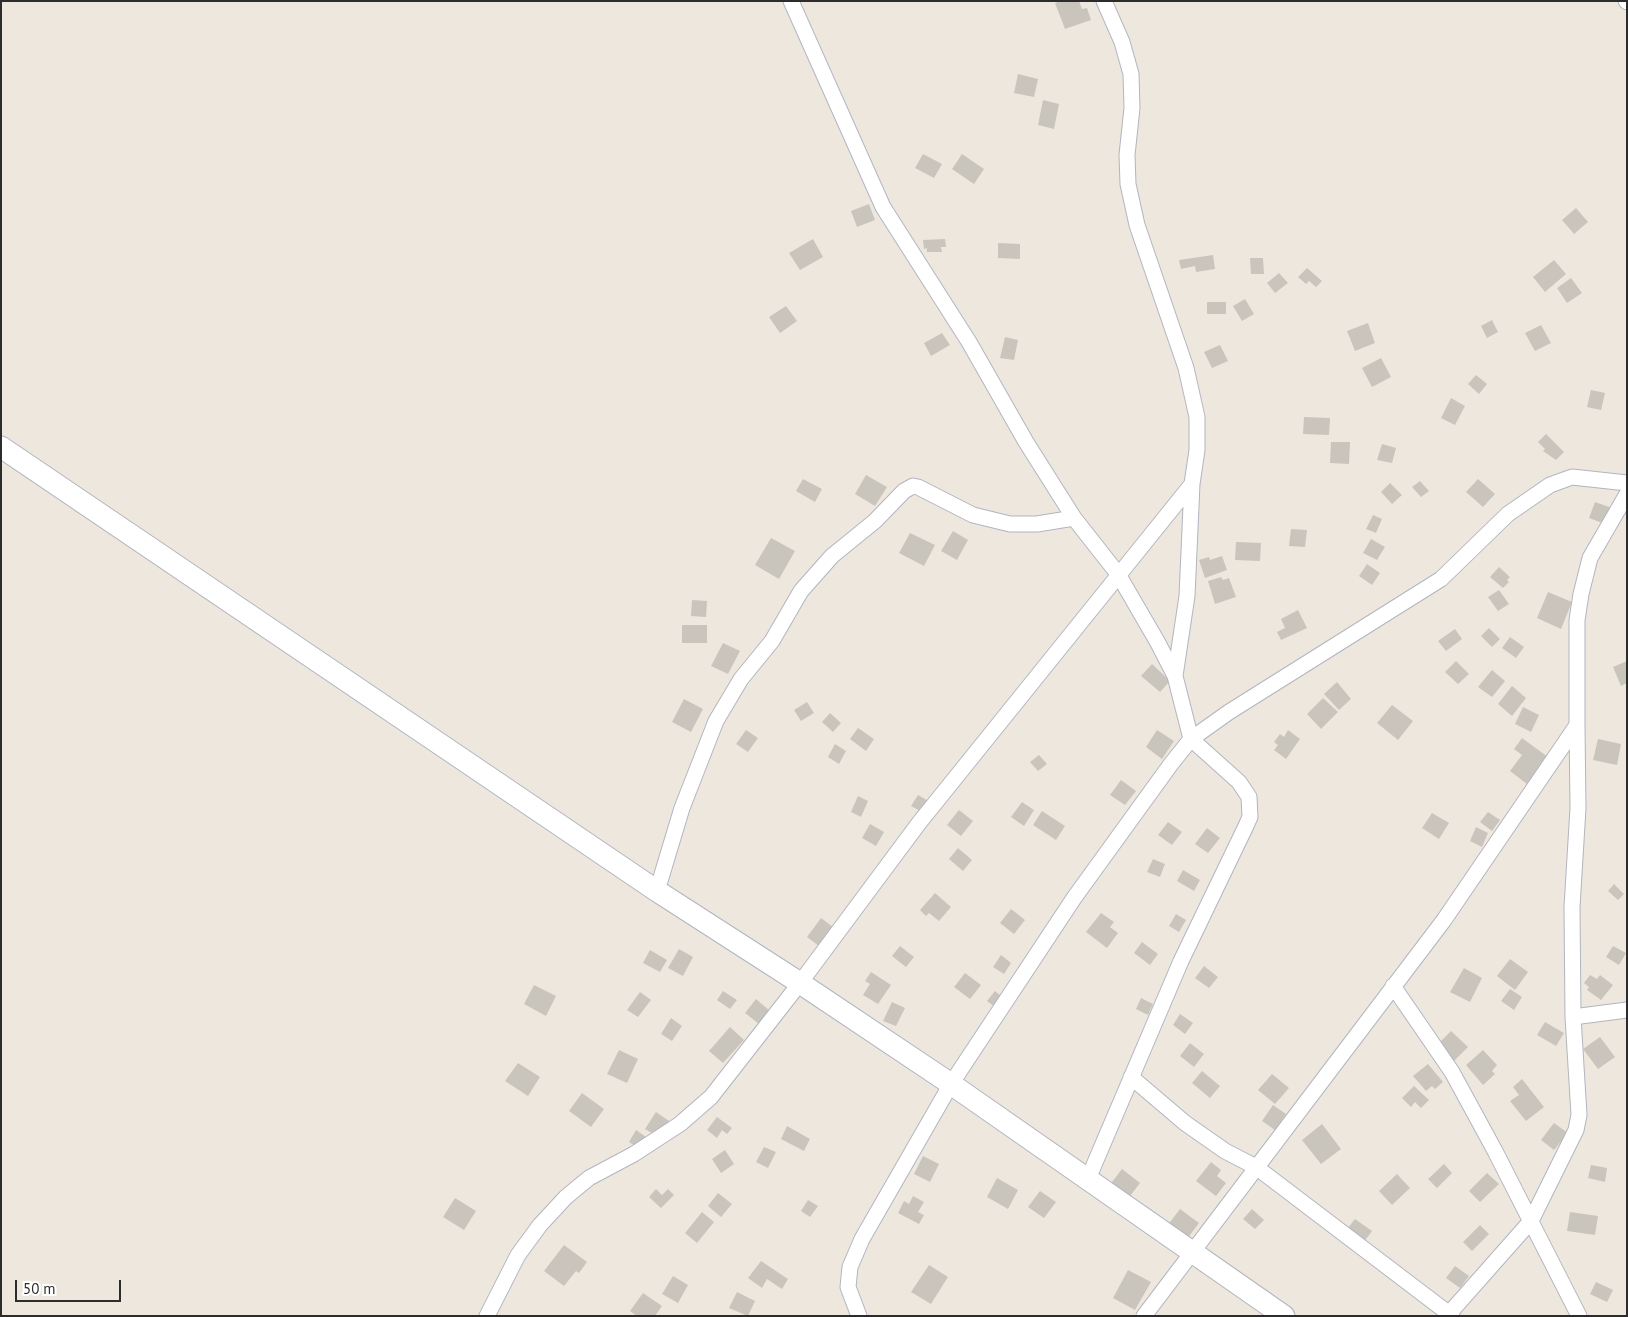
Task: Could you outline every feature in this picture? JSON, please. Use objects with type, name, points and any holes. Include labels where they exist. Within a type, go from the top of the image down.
[{"type":"street","points":[[791,1],[882,207],[969,342],[1026,442],[1074,518],[1118,574],[1175,676],[1191,739],[1239,782],[1249,797],[1250,817],[1181,961],[1088,1179]]},
{"type":"street","points":[[1104,1],[1122,42],[1131,74],[1132,108],[1126,155],[1128,184],[1137,225],[1186,368],[1197,417],[1197,450],[1192,484],[1187,596],[1175,676]]},
{"type":"street","points":[[1,446],[657,891],[800,983],[951,1084],[1284,1316]]},
{"type":"street","points":[[859,1316],[848,1287],[850,1267],[862,1240],[951,1084],[1074,898],[1191,739],[1229,712],[1441,579],[1508,514],[1550,485],[1572,477],[1627,483]]},
{"type":"street","points":[[487,1316],[518,1255],[540,1225],[566,1197],[589,1178],[634,1154],[680,1124],[711,1097],[800,983],[919,823],[1192,484]]},
{"type":"street","points":[[657,891],[682,808],[716,720],[741,679],[772,641],[801,591],[832,556],[875,521],[904,491],[913,486],[918,487],[973,515],[1010,524],[1037,524],[1074,518]]},
{"type":"street","points":[[1131,1077],[1206,1139],[1256,1167],[1449,1315],[1531,1221],[1576,1130],[1579,1115],[1573,1017],[1572,907],[1578,808],[1576,724],[1577,620],[1590,558],[1627,494]]},
{"type":"street","points":[[1144,1316],[1444,920],[1576,724]]},
{"type":"street","points":[[1393,986],[1452,1072],[1579,1316]]},
{"type":"street","points":[[1573,1017],[1627,1010]]},
{"type":"building","points":[[1079,1],[1082,9],[1087,8],[1091,20],[1065,29],[1055,3]]},
{"type":"building","points":[[1018,74],[1038,79],[1034,97],[1014,93]]},
{"type":"building","points":[[1043,100],[1059,104],[1054,129],[1038,125]]},
{"type":"building","points":[[923,154],[942,164],[934,178],[915,168]]},
{"type":"building","points":[[962,154],[984,169],[974,184],[952,169]]},
{"type":"building","points":[[869,204],[875,220],[857,227],[851,211]]},
{"type":"building","points":[[1576,208],[1588,222],[1574,234],[1562,220]]},
{"type":"building","points":[[813,239],[823,257],[800,270],[789,253]]},
{"type":"building","points":[[945,239],[946,247],[941,247],[942,252],[927,252],[927,248],[924,249],[923,240]]},
{"type":"building","points":[[998,243],[1020,244],[1020,259],[998,258]]},
{"type":"building","points":[[1213,255],[1215,269],[1196,272],[1195,266],[1181,269],[1179,260]]},
{"type":"building","points":[[1250,258],[1263,258],[1264,274],[1251,274]]},
{"type":"building","points":[[1554,260],[1566,274],[1545,292],[1533,277]]},
{"type":"building","points":[[1307,268],[1322,281],[1316,287],[1309,281],[1306,284],[1298,277]]},
{"type":"building","points":[[1279,273],[1288,283],[1275,293],[1267,283]]},
{"type":"building","points":[[1571,278],[1582,293],[1567,303],[1557,288]]},
{"type":"building","points":[[1245,299],[1254,314],[1242,321],[1233,306]]},
{"type":"building","points":[[1207,302],[1226,302],[1226,314],[1207,314]]},
{"type":"building","points":[[786,306],[797,321],[780,333],[769,317]]},
{"type":"building","points":[[1492,320],[1498,332],[1487,338],[1481,326]]},
{"type":"building","points":[[1368,323],[1375,343],[1355,351],[1347,331]]},
{"type":"building","points":[[1541,325],[1551,343],[1535,351],[1525,333]]},
{"type":"building","points":[[942,333],[950,345],[931,356],[924,343]]},
{"type":"building","points":[[1005,337],[1018,340],[1014,360],[1000,358]]},
{"type":"building","points":[[1220,345],[1228,361],[1212,368],[1204,352]]},
{"type":"building","points":[[1381,358],[1391,377],[1372,387],[1362,368]]},
{"type":"building","points":[[1476,375],[1487,384],[1479,394],[1468,384]]},
{"type":"building","points":[[1591,390],[1605,393],[1601,410],[1587,407]]},
{"type":"building","points":[[1451,398],[1465,406],[1455,425],[1441,418]]},
{"type":"building","points":[[1304,417],[1330,418],[1329,435],[1303,434]]},
{"type":"building","points":[[1546,434],[1564,452],[1556,460],[1543,451],[1545,449],[1538,442]]},
{"type":"building","points":[[1331,442],[1350,442],[1349,464],[1330,463]]},
{"type":"building","points":[[1382,444],[1396,448],[1392,463],[1377,460]]},
{"type":"building","points":[[866,475],[887,487],[875,506],[855,494]]},
{"type":"building","points":[[803,479],[822,489],[815,502],[796,491]]},
{"type":"building","points":[[1478,479],[1495,494],[1483,507],[1466,492]]},
{"type":"building","points":[[1420,481],[1429,491],[1421,497],[1412,487]]},
{"type":"building","points":[[1390,483],[1402,495],[1392,504],[1381,492]]},
{"type":"building","points":[[1595,502],[1612,508],[1605,524],[1589,518]]},
{"type":"building","points":[[1373,515],[1382,519],[1376,533],[1366,529]]},
{"type":"building","points":[[1291,529],[1307,530],[1305,547],[1289,546]]},
{"type":"building","points":[[953,531],[968,540],[957,560],[941,551]]},
{"type":"building","points":[[910,533],[935,545],[924,566],[899,553]]},
{"type":"building","points":[[771,538],[795,551],[779,579],[755,565]]},
{"type":"building","points":[[1371,539],[1385,547],[1377,560],[1363,553]]},
{"type":"building","points":[[1236,542],[1261,543],[1260,561],[1235,560]]},
{"type":"building","points":[[1222,556],[1227,570],[1205,578],[1199,560],[1209,557],[1210,560]]},
{"type":"building","points":[[1367,564],[1380,573],[1372,585],[1359,576]]},
{"type":"building","points":[[1499,567],[1510,577],[1507,580],[1509,582],[1503,588],[1490,577]]},
{"type":"building","points":[[1221,577],[1223,580],[1229,578],[1236,597],[1215,604],[1208,581]]},
{"type":"building","points":[[1499,590],[1509,604],[1498,611],[1488,597]]},
{"type":"building","points":[[1548,592],[1572,602],[1561,629],[1537,618]]},
{"type":"building","points":[[692,600],[707,601],[706,617],[691,616]]},
{"type":"building","points":[[1298,610],[1307,628],[1281,640],[1277,632],[1285,628],[1281,619]]},
{"type":"building","points":[[682,625],[707,625],[707,643],[682,643]]},
{"type":"building","points":[[1489,628],[1500,639],[1492,647],[1481,636]]},
{"type":"building","points":[[1455,629],[1462,639],[1446,651],[1438,641]]},
{"type":"building","points":[[1510,637],[1524,647],[1516,658],[1502,648]]},
{"type":"building","points":[[723,643],[740,651],[728,674],[711,666]]},
{"type":"building","points":[[1456,661],[1469,674],[1458,684],[1445,672]]},
{"type":"building","points":[[1627,661],[1627,683],[1621,686],[1613,667]]},
{"type":"building","points":[[1152,664],[1170,681],[1160,692],[1141,676]]},
{"type":"building","points":[[1492,670],[1505,681],[1492,697],[1478,687]]},
{"type":"building","points":[[1337,682],[1351,699],[1339,710],[1324,694]]},
{"type":"building","points":[[1512,686],[1526,698],[1512,716],[1498,704]]},
{"type":"building","points":[[1323,698],[1338,712],[1321,729],[1307,714]]},
{"type":"building","points":[[684,699],[703,709],[691,732],[672,722]]},
{"type":"building","points":[[807,702],[814,713],[801,721],[794,710]]},
{"type":"building","points":[[1392,705],[1413,721],[1398,740],[1377,723]]},
{"type":"building","points":[[1523,707],[1539,715],[1531,732],[1515,724]]},
{"type":"building","points":[[830,713],[841,723],[833,732],[822,722]]},
{"type":"building","points":[[858,728],[874,739],[866,751],[850,739]]},
{"type":"building","points":[[746,730],[758,738],[748,752],[736,744]]},
{"type":"building","points":[[1157,730],[1174,741],[1162,759],[1146,747]]},
{"type":"building","points":[[1288,730],[1300,739],[1286,759],[1274,750],[1278,745],[1274,742],[1280,734],[1284,737]]},
{"type":"building","points":[[1522,738],[1548,757],[1527,784],[1510,771],[1522,755],[1514,749]]},
{"type":"building","points":[[1598,739],[1621,744],[1617,765],[1593,760]]},
{"type":"building","points":[[835,744],[846,751],[839,764],[828,757]]},
{"type":"building","points":[[1039,755],[1047,764],[1038,771],[1030,762]]},
{"type":"building","points":[[1121,780],[1136,791],[1125,805],[1110,795]]},
{"type":"building","points":[[918,795],[930,802],[924,813],[911,806]]},
{"type":"building","points":[[858,796],[868,801],[861,817],[851,812]]},
{"type":"building","points":[[1022,802],[1034,810],[1024,826],[1011,817]]},
{"type":"building","points":[[959,810],[973,821],[961,836],[947,825]]},
{"type":"building","points":[[1042,811],[1065,826],[1056,840],[1033,825]]},
{"type":"building","points":[[1488,812],[1500,820],[1492,831],[1480,822]]},
{"type":"building","points":[[1432,813],[1449,823],[1439,839],[1422,828]]},
{"type":"building","points":[[1168,822],[1182,832],[1172,845],[1158,835]]},
{"type":"building","points":[[870,824],[884,832],[876,846],[862,838]]},
{"type":"building","points":[[1476,827],[1488,833],[1482,847],[1470,841]]},
{"type":"building","points":[[1207,828],[1220,838],[1208,853],[1195,844]]},
{"type":"building","points":[[958,848],[972,860],[963,871],[949,859]]},
{"type":"building","points":[[1153,859],[1165,864],[1160,877],[1147,872]]},
{"type":"building","points":[[1183,870],[1200,880],[1194,891],[1177,881]]},
{"type":"building","points":[[1614,884],[1624,894],[1618,900],[1608,891]]},
{"type":"building","points":[[935,893],[951,907],[939,921],[929,913],[926,916],[920,910]]},
{"type":"building","points":[[1011,909],[1025,920],[1014,934],[1000,923]]},
{"type":"building","points":[[1101,913],[1114,922],[1110,927],[1118,933],[1107,948],[1086,932]]},
{"type":"building","points":[[1176,914],[1186,920],[1179,932],[1169,926]]},
{"type":"building","points":[[821,918],[837,930],[823,949],[807,937]]},
{"type":"building","points":[[1142,942],[1158,954],[1150,965],[1134,953]]},
{"type":"building","points":[[900,946],[914,957],[906,967],[892,956]]},
{"type":"building","points":[[1613,946],[1626,953],[1619,965],[1606,957]]},
{"type":"building","points":[[679,949],[693,957],[683,976],[668,968]]},
{"type":"building","points":[[650,950],[667,960],[660,972],[643,963]]},
{"type":"building","points":[[1001,955],[1011,963],[1004,974],[993,967]]},
{"type":"building","points":[[1510,959],[1528,972],[1515,990],[1497,976]]},
{"type":"building","points":[[1204,966],[1218,977],[1209,988],[1195,978]]},
{"type":"building","points":[[1464,968],[1482,978],[1470,1002],[1450,992]]},
{"type":"building","points":[[871,972],[891,985],[878,1004],[863,995],[870,984],[865,981]]},
{"type":"building","points":[[965,973],[981,985],[970,999],[954,987]]},
{"type":"building","points":[[1590,975],[1597,979],[1600,975],[1613,985],[1601,1000],[1587,990],[1589,987],[1584,983]]},
{"type":"building","points":[[534,985],[556,996],[546,1016],[524,1004]]},
{"type":"building","points":[[1510,989],[1522,997],[1514,1010],[1501,1001]]},
{"type":"building","points":[[723,991],[737,1000],[730,1009],[717,1000]]},
{"type":"building","points":[[995,991],[1006,1000],[999,1010],[987,1001]]},
{"type":"building","points":[[640,992],[651,1000],[638,1017],[627,1010]]},
{"type":"building","points":[[1141,998],[1153,1004],[1148,1015],[1136,1009]]},
{"type":"building","points":[[756,999],[770,1011],[759,1024],[745,1013]]},
{"type":"building","points":[[892,1002],[905,1008],[896,1026],[883,1021]]},
{"type":"building","points":[[1180,1014],[1193,1023],[1185,1034],[1173,1025]]},
{"type":"building","points":[[671,1018],[682,1026],[672,1041],[661,1034]]},
{"type":"building","points":[[1545,1022],[1564,1033],[1556,1046],[1537,1035]]},
{"type":"building","points":[[730,1027],[744,1040],[723,1063],[709,1051]]},
{"type":"building","points":[[1451,1031],[1468,1047],[1452,1063],[1435,1047]]},
{"type":"building","points":[[1600,1037],[1615,1057],[1598,1069],[1583,1049]]},
{"type":"building","points":[[1190,1043],[1204,1054],[1194,1067],[1180,1056]]},
{"type":"building","points":[[619,1050],[638,1059],[627,1083],[607,1074]]},
{"type":"building","points":[[1483,1050],[1497,1065],[1492,1071],[1495,1074],[1483,1085],[1466,1065]]},
{"type":"building","points":[[518,1063],[540,1077],[528,1096],[505,1081]]},
{"type":"building","points":[[1428,1064],[1443,1082],[1435,1089],[1432,1086],[1426,1091],[1413,1076]]},
{"type":"building","points":[[1202,1071],[1220,1086],[1210,1098],[1192,1083]]},
{"type":"building","points":[[1272,1074],[1289,1088],[1275,1104],[1258,1090]]},
{"type":"building","points":[[1522,1079],[1544,1107],[1526,1121],[1510,1101],[1519,1095],[1513,1087]]},
{"type":"building","points":[[1414,1086],[1429,1100],[1421,1108],[1415,1102],[1411,1107],[1402,1098]]},
{"type":"building","points":[[582,1093],[604,1109],[591,1127],[569,1111]]},
{"type":"building","points":[[1273,1105],[1286,1114],[1275,1130],[1262,1121]]},
{"type":"building","points":[[656,1112],[672,1123],[655,1135],[645,1129]]},
{"type":"building","points":[[717,1117],[732,1128],[727,1134],[722,1130],[717,1138],[707,1130]]},
{"type":"building","points":[[1554,1123],[1568,1133],[1554,1150],[1541,1140]]},
{"type":"building","points":[[1322,1124],[1341,1149],[1321,1164],[1302,1140]]},
{"type":"building","points":[[787,1126],[810,1139],[804,1151],[781,1139]]},
{"type":"building","points":[[636,1130],[649,1139],[641,1150],[629,1142]]},
{"type":"building","points":[[764,1147],[776,1152],[768,1168],[756,1162]]},
{"type":"building","points":[[725,1150],[734,1164],[721,1173],[712,1159]]},
{"type":"building","points":[[923,1156],[939,1164],[930,1182],[914,1174]]},
{"type":"building","points":[[1211,1162],[1221,1170],[1217,1176],[1226,1183],[1216,1196],[1196,1181]]},
{"type":"building","points":[[1444,1164],[1452,1173],[1437,1188],[1428,1179]]},
{"type":"building","points":[[1591,1165],[1607,1168],[1605,1182],[1588,1178]]},
{"type":"building","points":[[1122,1169],[1140,1183],[1127,1200],[1109,1186]]},
{"type":"building","points":[[1487,1173],[1499,1184],[1480,1202],[1469,1191]]},
{"type":"building","points":[[1397,1174],[1410,1188],[1392,1205],[1379,1191]]},
{"type":"building","points":[[997,1178],[1018,1190],[1008,1209],[987,1197]]},
{"type":"building","points":[[656,1189],[662,1195],[668,1189],[674,1195],[661,1208],[649,1197]]},
{"type":"building","points":[[1040,1191],[1056,1202],[1044,1218],[1028,1207]]},
{"type":"building","points":[[718,1193],[732,1204],[721,1217],[708,1206]]},
{"type":"building","points":[[913,1196],[924,1202],[918,1212],[924,1215],[919,1224],[898,1213],[904,1201],[909,1204]]},
{"type":"building","points":[[455,1198],[476,1211],[464,1230],[443,1217]]},
{"type":"building","points":[[808,1200],[818,1206],[810,1217],[801,1211]]},
{"type":"building","points":[[1180,1209],[1199,1223],[1187,1239],[1164,1230]]},
{"type":"building","points":[[1252,1209],[1264,1220],[1255,1229],[1243,1219]]},
{"type":"building","points":[[702,1212],[714,1222],[697,1243],[685,1233]]},
{"type":"building","points":[[1570,1212],[1598,1216],[1595,1235],[1567,1231]]},
{"type":"building","points":[[1355,1219],[1372,1231],[1364,1242],[1347,1229]]},
{"type":"building","points":[[1480,1225],[1489,1234],[1472,1251],[1463,1242]]},
{"type":"building","points":[[564,1245],[587,1262],[579,1273],[576,1271],[564,1286],[544,1271]]},
{"type":"building","points":[[761,1261],[788,1279],[782,1289],[767,1279],[762,1288],[748,1278]]},
{"type":"building","points":[[929,1265],[948,1277],[931,1304],[911,1292]]},
{"type":"building","points":[[1455,1266],[1469,1276],[1460,1288],[1446,1278]]},
{"type":"building","points":[[1128,1270],[1151,1282],[1135,1310],[1113,1298]]},
{"type":"building","points":[[673,1276],[688,1285],[678,1303],[662,1294]]},
{"type":"building","points":[[1596,1282],[1613,1290],[1607,1302],[1590,1294]]},
{"type":"building","points":[[737,1292],[755,1301],[748,1316],[729,1308]]},
{"type":"building","points":[[643,1293],[662,1306],[655,1316],[637,1316],[630,1311]]}]
